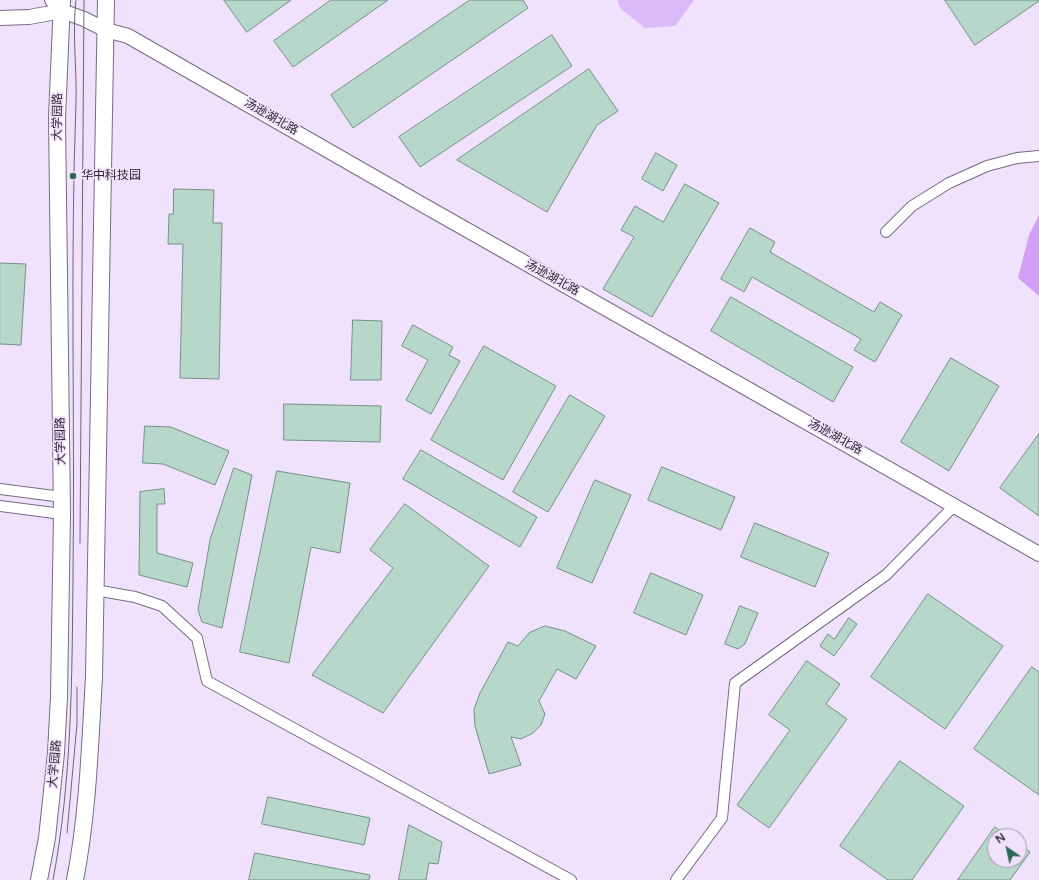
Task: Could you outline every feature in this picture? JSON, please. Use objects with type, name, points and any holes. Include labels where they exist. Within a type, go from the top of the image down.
[{"type":"main road","points":[[75,880],[81,847],[90,753],[95,590],[106,0]]},
{"type":"main road","points":[[0,18],[29,17],[59,4]]},
{"type":"main road","name":"汤逊湖北路","points":[[59,4],[106,30],[128,36],[1039,554]]},
{"type":"main road","name":"大学园路","points":[[39,880],[47,838],[56,753],[62,514],[57,118],[59,4]]},
{"type":"street","points":[[886,232],[912,206],[949,183],[987,166],[1017,158],[1039,156]]},
{"type":"street","points":[[0,488],[62,496]]},
{"type":"street","points":[[676,880],[722,818],[735,683],[886,575],[955,505]]},
{"type":"street","points":[[0,506],[62,514]]},
{"type":"street","points":[[95,590],[135,597],[162,606],[197,638],[207,681],[571,880]]},
{"type":"shaded area","points":[[617,0],[694,0],[675,26],[645,28],[621,9]]},
{"type":"shaded area","points":[[1039,215],[1039,296],[1018,278],[1029,235]]},
{"type":"building","points":[[224,0],[291,0],[247,32]]},
{"type":"building","points":[[331,0],[388,0],[293,67],[274,41]]},
{"type":"building","points":[[470,0],[523,0],[528,8],[353,128],[331,95]]},
{"type":"building","points":[[945,0],[1039,0],[1039,1],[975,45]]},
{"type":"building","points":[[552,35],[572,66],[420,167],[399,137]]},
{"type":"building","points":[[589,69],[618,111],[597,125],[547,212],[457,160]]},
{"type":"building","points":[[656,153],[677,165],[663,191],[642,179]]},
{"type":"building","points":[[685,184],[719,203],[652,317],[603,289],[634,237],[621,230],[635,206],[663,222]]},
{"type":"building","points":[[174,189],[214,190],[213,223],[222,223],[219,379],[180,378],[183,244],[168,244],[169,214],[173,214]]},
{"type":"building","points":[[750,228],[775,242],[770,252],[874,312],[880,302],[902,315],[875,362],[854,350],[861,339],[752,277],[744,292],[721,279]]},
{"type":"building","points":[[0,263],[26,264],[21,345],[0,344]]},
{"type":"building","points":[[731,297],[853,367],[833,402],[711,331]]},
{"type":"building","points":[[353,320],[382,321],[381,380],[351,380]]},
{"type":"building","points":[[413,325],[453,347],[449,355],[460,361],[431,414],[406,400],[428,360],[402,346]]},
{"type":"building","points":[[484,346],[556,386],[503,480],[431,440]]},
{"type":"building","points":[[951,358],[999,386],[949,471],[901,442]]},
{"type":"building","points":[[570,395],[605,416],[548,512],[513,492]]},
{"type":"building","points":[[284,404],[381,406],[380,442],[284,440]]},
{"type":"building","points":[[145,426],[171,427],[229,451],[215,485],[163,464],[143,463]]},
{"type":"building","points":[[1039,434],[1039,516],[1000,488]]},
{"type":"building","points":[[421,450],[537,517],[520,547],[403,479]]},
{"type":"building","points":[[662,467],[735,497],[721,530],[648,500]]},
{"type":"building","points":[[234,468],[252,475],[222,628],[202,622],[198,610],[210,540]]},
{"type":"building","points":[[277,471],[350,483],[340,553],[311,547],[289,663],[240,652]]},
{"type":"building","points":[[595,480],[631,495],[592,583],[557,568]]},
{"type":"building","points":[[164,489],[165,504],[157,504],[157,553],[193,563],[187,587],[139,575],[140,492]]},
{"type":"building","points":[[405,504],[489,566],[383,713],[312,675],[393,568],[370,550]]},
{"type":"building","points":[[755,523],[829,553],[815,587],[741,557]]},
{"type":"building","points":[[651,573],[703,595],[686,635],[634,613]]},
{"type":"building","points":[[928,594],[1003,646],[945,729],[871,677]]},
{"type":"building","points":[[740,606],[758,613],[745,644],[738,649],[725,644]]},
{"type":"building","points":[[849,618],[857,624],[834,656],[820,646],[828,634],[834,639]]},
{"type":"building","points":[[545,626],[565,631],[596,646],[576,679],[557,669],[539,701],[545,714],[541,725],[533,733],[521,739],[511,737],[521,765],[489,774],[475,726],[474,709],[480,693],[508,642],[518,646],[529,633]]},
{"type":"building","points":[[807,661],[840,684],[826,704],[847,719],[769,828],[737,805],[790,730],[769,715]]},
{"type":"building","points":[[1032,667],[1039,672],[1039,795],[974,749]]},
{"type":"building","points":[[900,761],[964,806],[912,880],[888,880],[840,846]]},
{"type":"building","points":[[268,797],[370,818],[364,845],[262,824]]},
{"type":"building","points":[[409,825],[442,842],[438,864],[429,863],[426,880],[399,880]]},
{"type":"building","points":[[987,838],[987,868],[1019,868],[1010,880],[958,880]]},
{"type":"building","points":[[255,853],[370,875],[369,880],[249,880]]},
{"type":"tram line","points":[[53,880],[64,805],[70,728],[73,614],[73,220],[76,89],[74,26],[76,0]]},
{"type":"tram line","points":[[80,543],[84,0]]},
{"type":"tram line","points":[[67,833],[77,724],[77,687]]},
{"type":"place","name":"华中科技园","points":[[73,176]]}]
